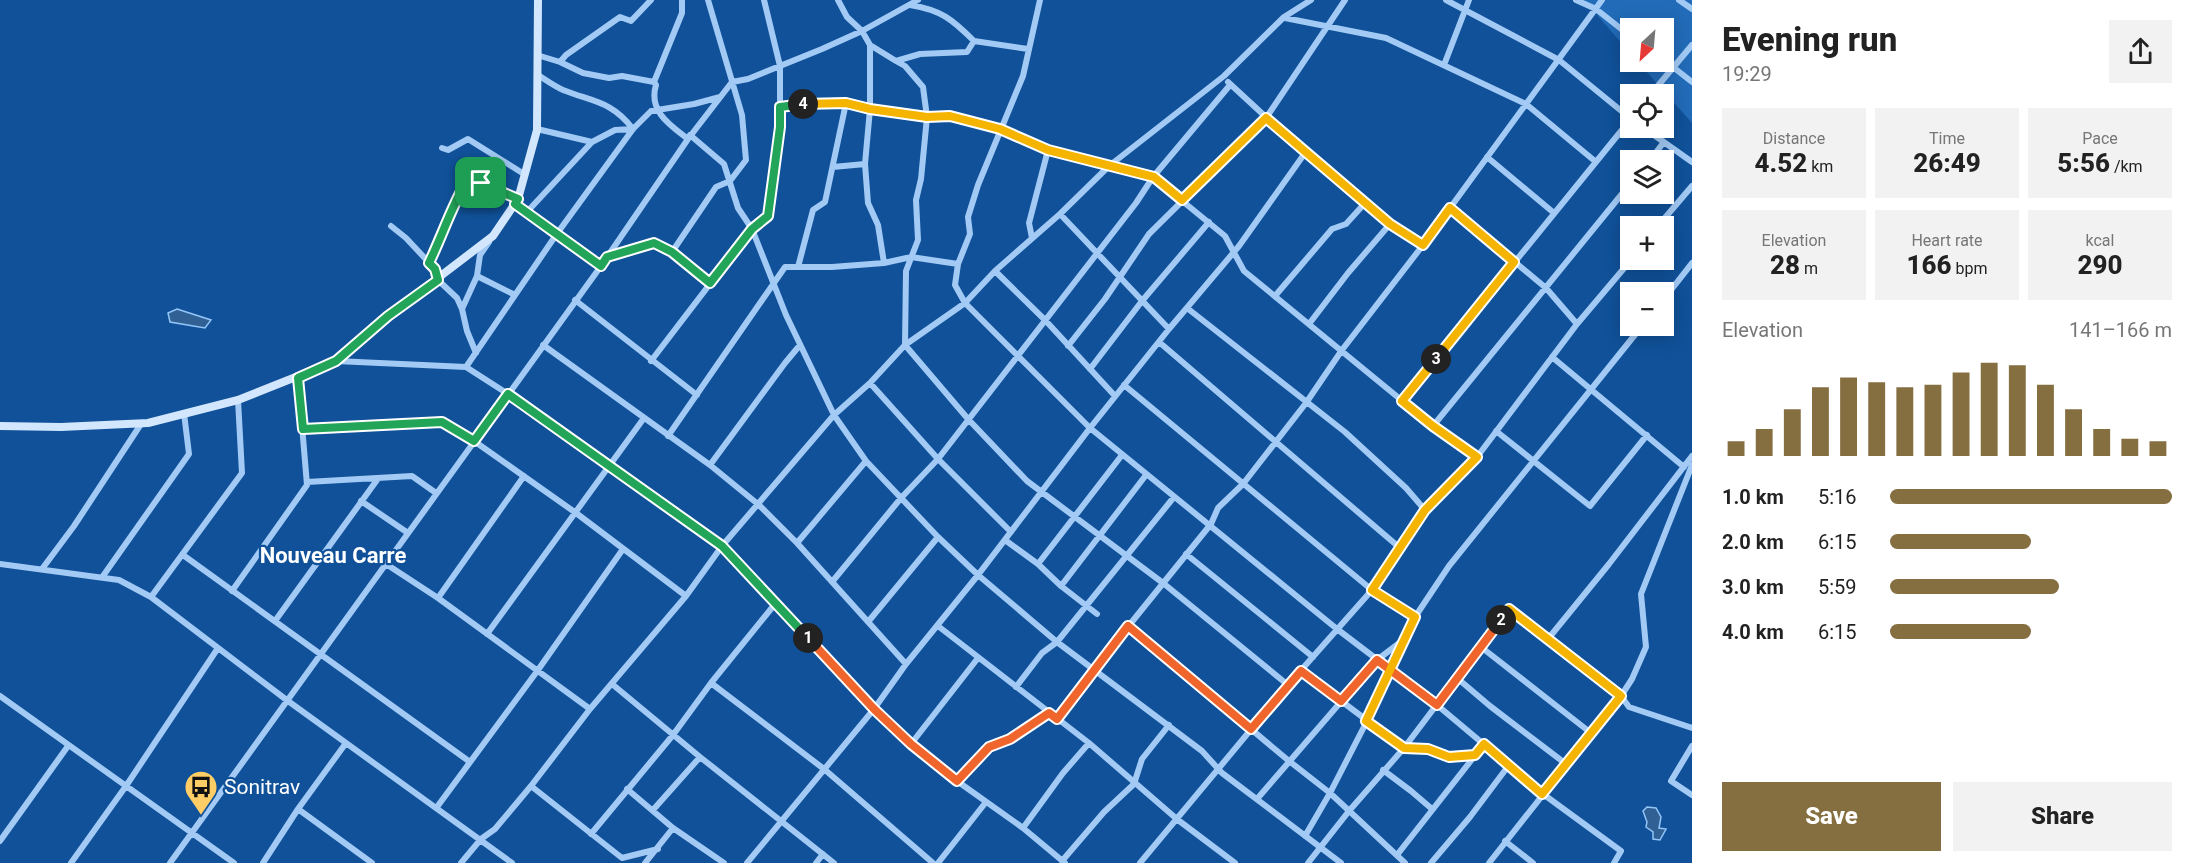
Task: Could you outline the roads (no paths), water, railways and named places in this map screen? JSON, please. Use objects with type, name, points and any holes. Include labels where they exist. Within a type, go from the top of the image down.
[{"type":"street","points":[[462,309],[477,276],[480,255],[516,202],[537,129],[538,0]]},
{"type":"street","points":[[560,62],[566,55],[620,17],[631,21],[651,0]]},
{"type":"street","points":[[682,0],[682,13],[654,82],[656,86],[653,93],[657,111],[665,121],[724,164],[738,208],[752,229],[800,345],[834,416],[866,461],[938,537],[978,575],[1093,670],[1169,725],[1202,751],[1219,769],[1341,863]]},
{"type":"street","points":[[672,252],[716,186],[730,182],[746,160],[742,116],[708,0]]},
{"type":"street","points":[[651,360],[752,229],[768,216],[780,127],[780,66],[764,0]]},
{"type":"street","points":[[838,0],[847,17],[862,31],[870,45],[904,66],[923,87],[927,117],[921,179],[916,200],[918,240],[906,271],[905,345],[968,419],[1027,481],[1163,583],[1288,685]]},
{"type":"street","points":[[170,863],[601,266],[689,137],[732,82],[748,79],[862,31],[918,0]]},
{"type":"street","points":[[1040,0],[1023,76],[978,185],[968,217],[970,234],[958,264],[955,285],[965,303],[1017,358],[1090,428],[1122,455],[1337,629],[1437,705],[1542,794],[1621,851],[1614,863]]},
{"type":"street","points":[[461,863],[481,839],[495,829],[531,786],[590,709],[686,597],[722,546],[834,416],[870,383],[905,345],[965,303],[995,271],[1109,166],[1224,76],[1284,17],[1311,0]]},
{"type":"street","points":[[1068,346],[1105,299],[1149,234],[1266,118],[1345,0]]},
{"type":"street","points":[[1446,0],[1559,60],[1620,111]]},
{"type":"street","points":[[1444,65],[1469,0]]},
{"type":"street","points":[[1576,0],[1596,9],[1620,28]]},
{"type":"street","points":[[1057,719],[1093,670],[1210,524],[1218,508],[1243,484],[1306,403],[1342,350],[1423,245],[1602,0]]},
{"type":"street","points":[[1679,0],[1692,9]]},
{"type":"street","points":[[910,4],[946,15],[974,41],[1028,49]]},
{"type":"street","points":[[1284,17],[1386,38],[1526,104],[1596,162]]},
{"type":"street","points":[[896,61],[920,54],[967,52],[974,41]]},
{"type":"street","points":[[870,45],[870,109],[865,164],[868,203],[878,225],[884,263]]},
{"type":"street","points":[[1674,67],[1692,45]]},
{"type":"street","points":[[537,55],[560,62],[583,74],[609,78],[622,76],[654,82]]},
{"type":"street","points":[[1674,69],[1692,82]]},
{"type":"street","points":[[1659,84],[1670,72]]},
{"type":"street","points":[[538,75],[561,89],[604,104],[622,115],[633,129]]},
{"type":"street","points":[[1224,76],[1230,85],[1305,153],[1390,224],[1423,245]]},
{"type":"street","points":[[832,582],[901,498],[938,459],[1154,177],[1230,85]]},
{"type":"street","points":[[466,367],[556,235],[633,129],[651,111],[720,97]]},
{"type":"street","points":[[780,107],[846,103],[870,109],[927,117],[950,116],[1000,129],[1048,150],[1154,177],[1225,236],[1244,271],[1433,426],[1477,457]]},
{"type":"street","points":[[798,267],[813,210],[825,202],[846,103]]},
{"type":"street","points":[[537,129],[592,142]]},
{"type":"street","points":[[526,213],[592,142],[615,130],[633,129]]},
{"type":"street","points":[[1402,401],[1620,132]]},
{"type":"street","points":[[1659,138],[1692,162]]},
{"type":"street","points":[[442,148],[448,150],[468,139],[524,174]]},
{"type":"street","points":[[1658,150],[1665,142]]},
{"type":"street","points":[[1032,238],[1029,224],[1048,150]]},
{"type":"street","points":[[747,863],[780,820],[874,709],[906,664],[978,575],[1169,328],[1234,253],[1305,153]]},
{"type":"street","points":[[1487,157],[1554,213]]},
{"type":"street","points":[[833,167],[865,164]]},
{"type":"street","points":[[429,263],[440,242],[450,212],[466,182],[481,183],[516,202],[526,213],[601,266]]},
{"type":"street","points":[[1666,216],[1692,186]]},
{"type":"street","points":[[1433,426],[1620,196]]},
{"type":"street","points":[[1275,296],[1332,229],[1346,224],[1365,203]]},
{"type":"street","points":[[1450,208],[1546,288],[1577,324]]},
{"type":"street","points":[[1059,214],[1169,328]]},
{"type":"street","points":[[1090,369],[1142,301],[1209,222]]},
{"type":"street","points":[[1309,324],[1390,224]]},
{"type":"street","points":[[391,226],[406,238],[435,269],[438,280],[457,298],[476,353]]},
{"type":"street","points":[[0,426],[61,427],[141,424],[238,400],[298,378],[336,361],[388,316],[493,236]]},
{"type":"street","points":[[607,257],[654,243],[672,252],[710,283]]},
{"type":"street","points":[[668,435],[785,267],[832,267],[843,264],[884,263],[911,258],[958,264]]},
{"type":"street","points":[[1674,286],[1692,263]]},
{"type":"street","points":[[1140,863],[1288,685],[1372,590],[1425,510],[1477,457],[1577,324],[1622,270]]},
{"type":"street","points":[[995,271],[1045,320],[1115,396]]},
{"type":"street","points":[[477,276],[515,295]]},
{"type":"street","points":[[575,300],[697,395]]},
{"type":"street","points":[[1187,308],[1345,432],[1406,488],[1425,510]]},
{"type":"street","points":[[1305,836],[1330,793],[1415,617],[1449,566],[1634,336]]},
{"type":"street","points":[[1159,342],[1400,548]]},
{"type":"street","points":[[543,345],[710,465],[759,505],[797,543],[906,664]]},
{"type":"street","points":[[710,465],[800,345]]},
{"type":"street","points":[[1552,357],[1684,466]]},
{"type":"street","points":[[336,361],[466,367],[508,394],[722,546],[874,709],[911,744],[957,781],[1023,828],[1064,862],[1104,812],[1134,784],[1142,759],[1169,725]]},
{"type":"street","points":[[232,591],[307,485],[298,378]]},
{"type":"street","points":[[870,383],[938,459],[1011,532]]},
{"type":"street","points":[[1124,385],[1372,590],[1415,617]]},
{"type":"street","points":[[151,597],[242,473],[238,400]]},
{"type":"street","points":[[103,576],[189,454],[184,413]]},
{"type":"street","points":[[487,634],[644,418]]},
{"type":"street","points":[[303,429],[442,422],[474,441],[576,513],[686,597]]},
{"type":"street","points":[[42,569],[74,526],[141,424]]},
{"type":"street","points":[[1496,431],[1590,506],[1647,435]]},
{"type":"street","points":[[1038,564],[1122,455]]},
{"type":"street","points":[[1548,639],[1692,456]]},
{"type":"street","points":[[797,543],[866,461]]},
{"type":"street","points":[[1489,863],[1632,680],[1646,647],[1641,594],[1692,465]]},
{"type":"street","points":[[1062,586],[1146,475]]},
{"type":"street","points":[[307,482],[377,480],[412,476],[436,493]]},
{"type":"street","points":[[438,598],[524,476]]},
{"type":"street","points":[[275,621],[377,480]]},
{"type":"street","points":[[1016,687],[1042,653],[1058,642],[1174,497]]},
{"type":"street","points":[[361,501],[408,533]]},
{"type":"street","points":[[868,622],[938,537]]},
{"type":"street","points":[[1005,540],[1038,564],[1097,614]]},
{"type":"street","points":[[437,807],[538,670],[623,549]]},
{"type":"street","points":[[1186,554],[1313,657]]},
{"type":"street","points":[[183,555],[470,762]]},
{"type":"street","points":[[0,564],[103,576],[124,582],[151,597],[346,743],[512,863]]},
{"type":"street","points":[[386,564],[438,598],[590,709]]},
{"type":"street","points":[[591,834],[673,735],[711,683],[775,604]]},
{"type":"street","points":[[1308,863],[1383,770],[1404,748],[1509,609],[1621,696],[1629,707],[1692,728]]},
{"type":"street","points":[[938,626],[1089,743],[1134,784],[1234,863]]},
{"type":"street","points":[[1128,626],[1288,761],[1330,793],[1404,863]]},
{"type":"street","points":[[1257,799],[1377,660],[1403,641]]},
{"type":"street","points":[[1481,647],[1591,733]]},
{"type":"street","points":[[70,863],[126,786],[218,648]]},
{"type":"street","points":[[911,744],[978,658]]},
{"type":"street","points":[[1301,671],[1404,748],[1428,749],[1449,757],[1475,755]]},
{"type":"street","points":[[1457,678],[1566,764]]},
{"type":"street","points":[[711,683],[824,769],[933,863]]},
{"type":"street","points":[[612,684],[834,863]]},
{"type":"street","points":[[0,696],[234,863]]},
{"type":"street","points":[[957,781],[989,747],[1010,739],[1049,713]]},
{"type":"street","points":[[263,863],[297,809],[346,743]]},
{"type":"street","points":[[1023,828],[1063,773],[1089,743]]},
{"type":"street","points":[[1397,855],[1484,744]]},
{"type":"street","points":[[0,841],[68,746]]},
{"type":"street","points":[[1692,746],[1671,781],[1692,795]]},
{"type":"street","points":[[653,810],[700,757]]},
{"type":"street","points":[[1431,863],[1470,818],[1509,765]]},
{"type":"street","points":[[1383,770],[1432,809]]},
{"type":"street","points":[[531,786],[622,858],[657,849]]},
{"type":"street","points":[[627,789],[673,828],[724,863]]},
{"type":"street","points":[[938,863],[986,802]]},
{"type":"street","points":[[297,809],[372,863]]},
{"type":"street","points":[[645,863],[673,828]]},
{"type":"street","points":[[1505,841],[1533,863]]},
{"type":"street","points":[[816,863],[823,854]]},
{"type":"place","name":"Sonitrav","points":[[201,816]]},
{"type":"district","name":"Nouveau Carre","points":[[333,555]]}]
